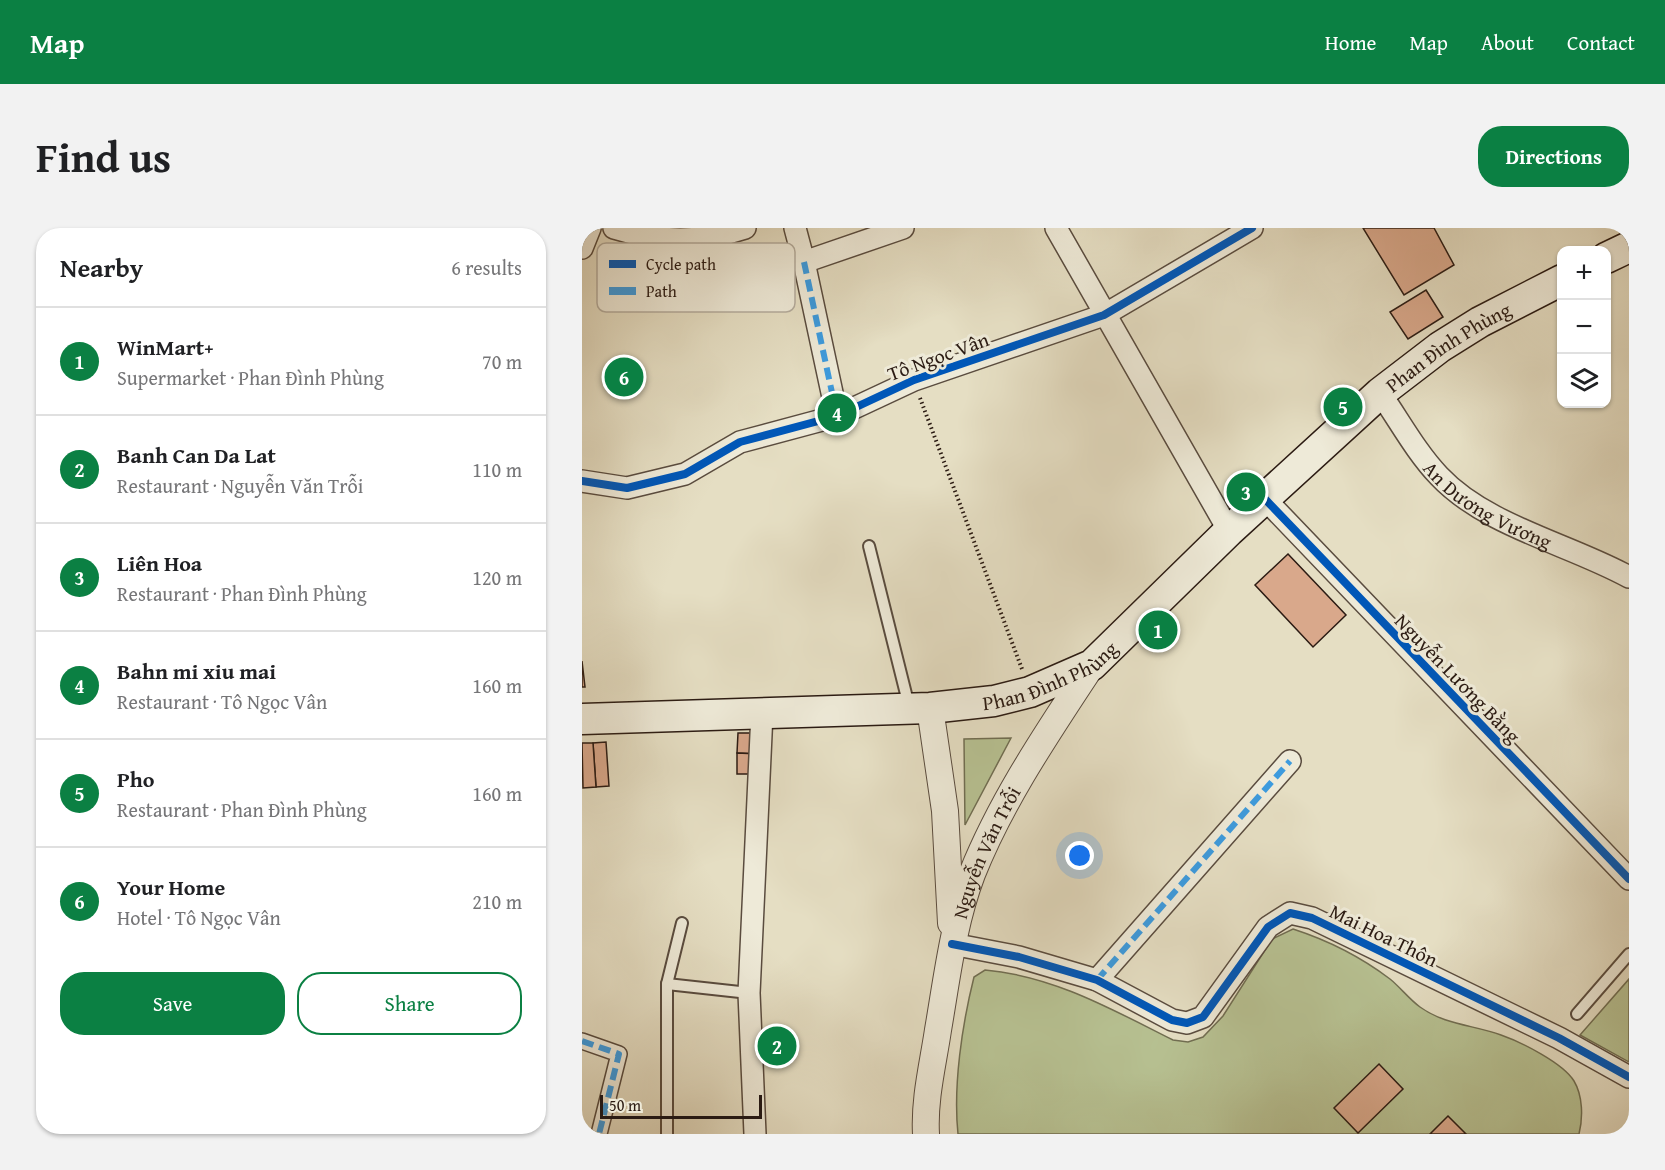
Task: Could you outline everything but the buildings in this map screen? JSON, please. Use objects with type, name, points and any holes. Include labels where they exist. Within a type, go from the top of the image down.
[{"type":"main road","points":[[1611,256],[1629,247]]},
{"type":"main road","name":"Phan Đình Phùng","points":[[582,719],[920,708],[994,700],[1030,693],[1092,665],[1229,531],[1380,393],[1440,347],[1480,322],[1557,283]]},
{"type":"street","points":[[582,248],[590,228]]},
{"type":"street","points":[[614,228],[655,239],[694,240],[745,228]]},
{"type":"street","points":[[795,228],[837,416]]},
{"type":"street","points":[[804,262],[903,228]]},
{"type":"street","points":[[1056,228],[1229,531]]},
{"type":"street","name":"Tô Ngọc Vân","points":[[582,481],[627,489],[685,474],[740,442],[837,416],[914,380],[1104,315],[1252,228]]},
{"type":"street","name":"An Dương Vương","points":[[1380,393],[1438,475],[1458,493],[1525,530],[1629,577]]},
{"type":"street","name":"Nguyễn Lương Bằng","points":[[1265,499],[1629,879]]},
{"type":"street","name":"Nguyễn Văn Trỗi","points":[[926,1134],[927,1100],[952,944],[972,876],[990,834],[1035,752],[1092,665]]},
{"type":"street","points":[[920,708],[945,811],[952,944]]},
{"type":"street","points":[[755,1134],[749,993],[762,713]]},
{"type":"street","points":[[1097,980],[1290,761]]},
{"type":"street","name":"Mai Hoa Thôn","points":[[952,944],[1019,957],[1097,980],[1172,1020],[1187,1023],[1203,1017],[1268,927],[1290,913],[1312,918],[1559,1038],[1629,1077]]},
{"type":"street","points":[[582,1041],[619,1054],[599,1134]]},
{"type":"lane","points":[[869,546],[920,708]]},
{"type":"lane","points":[[668,1134],[667,984],[682,923]]},
{"type":"lane","points":[[1577,1014],[1629,954]]},
{"type":"lane","points":[[667,984],[749,993]]},
{"type":"path","points":[[914,380],[1030,693]]},
{"type":"green space","points":[[1011,738],[965,825],[964,739]]},
{"type":"green space","points":[[1293,929],[1356,956],[1390,979],[1416,1004],[1439,1018],[1509,1038],[1561,1067],[1574,1081],[1579,1093],[1581,1121],[1579,1134],[958,1134],[957,1096],[962,1035],[974,977],[985,970],[1035,979],[1059,987],[1105,1006],[1173,1040],[1188,1042],[1203,1037],[1223,1016],[1272,939]]},
{"type":"green space","points":[[1629,979],[1629,1062],[1580,1035]]},
{"type":"marked path","points":[[804,262],[837,416]]},
{"type":"marked path","points":[[1097,980],[1290,761]]},
{"type":"marked path","points":[[582,1041],[619,1054],[599,1134]]},
{"type":"cycle path","points":[[582,481],[627,488],[685,474],[740,442],[837,416],[914,380],[1104,315],[1252,228]]},
{"type":"cycle path","points":[[1265,499],[1629,879]]},
{"type":"cycle path","points":[[952,944],[1019,957],[1097,980],[1172,1020],[1187,1023],[1203,1017],[1268,927],[1290,913],[1312,918],[1559,1038],[1629,1077]]},
{"type":"place","name":"Your Home","points":[[624,377]]},
{"type":"place","name":"Pho","points":[[1343,407]]},
{"type":"place","name":"Bahn mi xiu mai","points":[[837,413]]},
{"type":"place","name":"Liên Hoa","points":[[1246,492]]},
{"type":"place","name":"WinMart+","points":[[1158,630]]},
{"type":"place","name":"Banh Can Da Lat","points":[[777,1046]]}]
